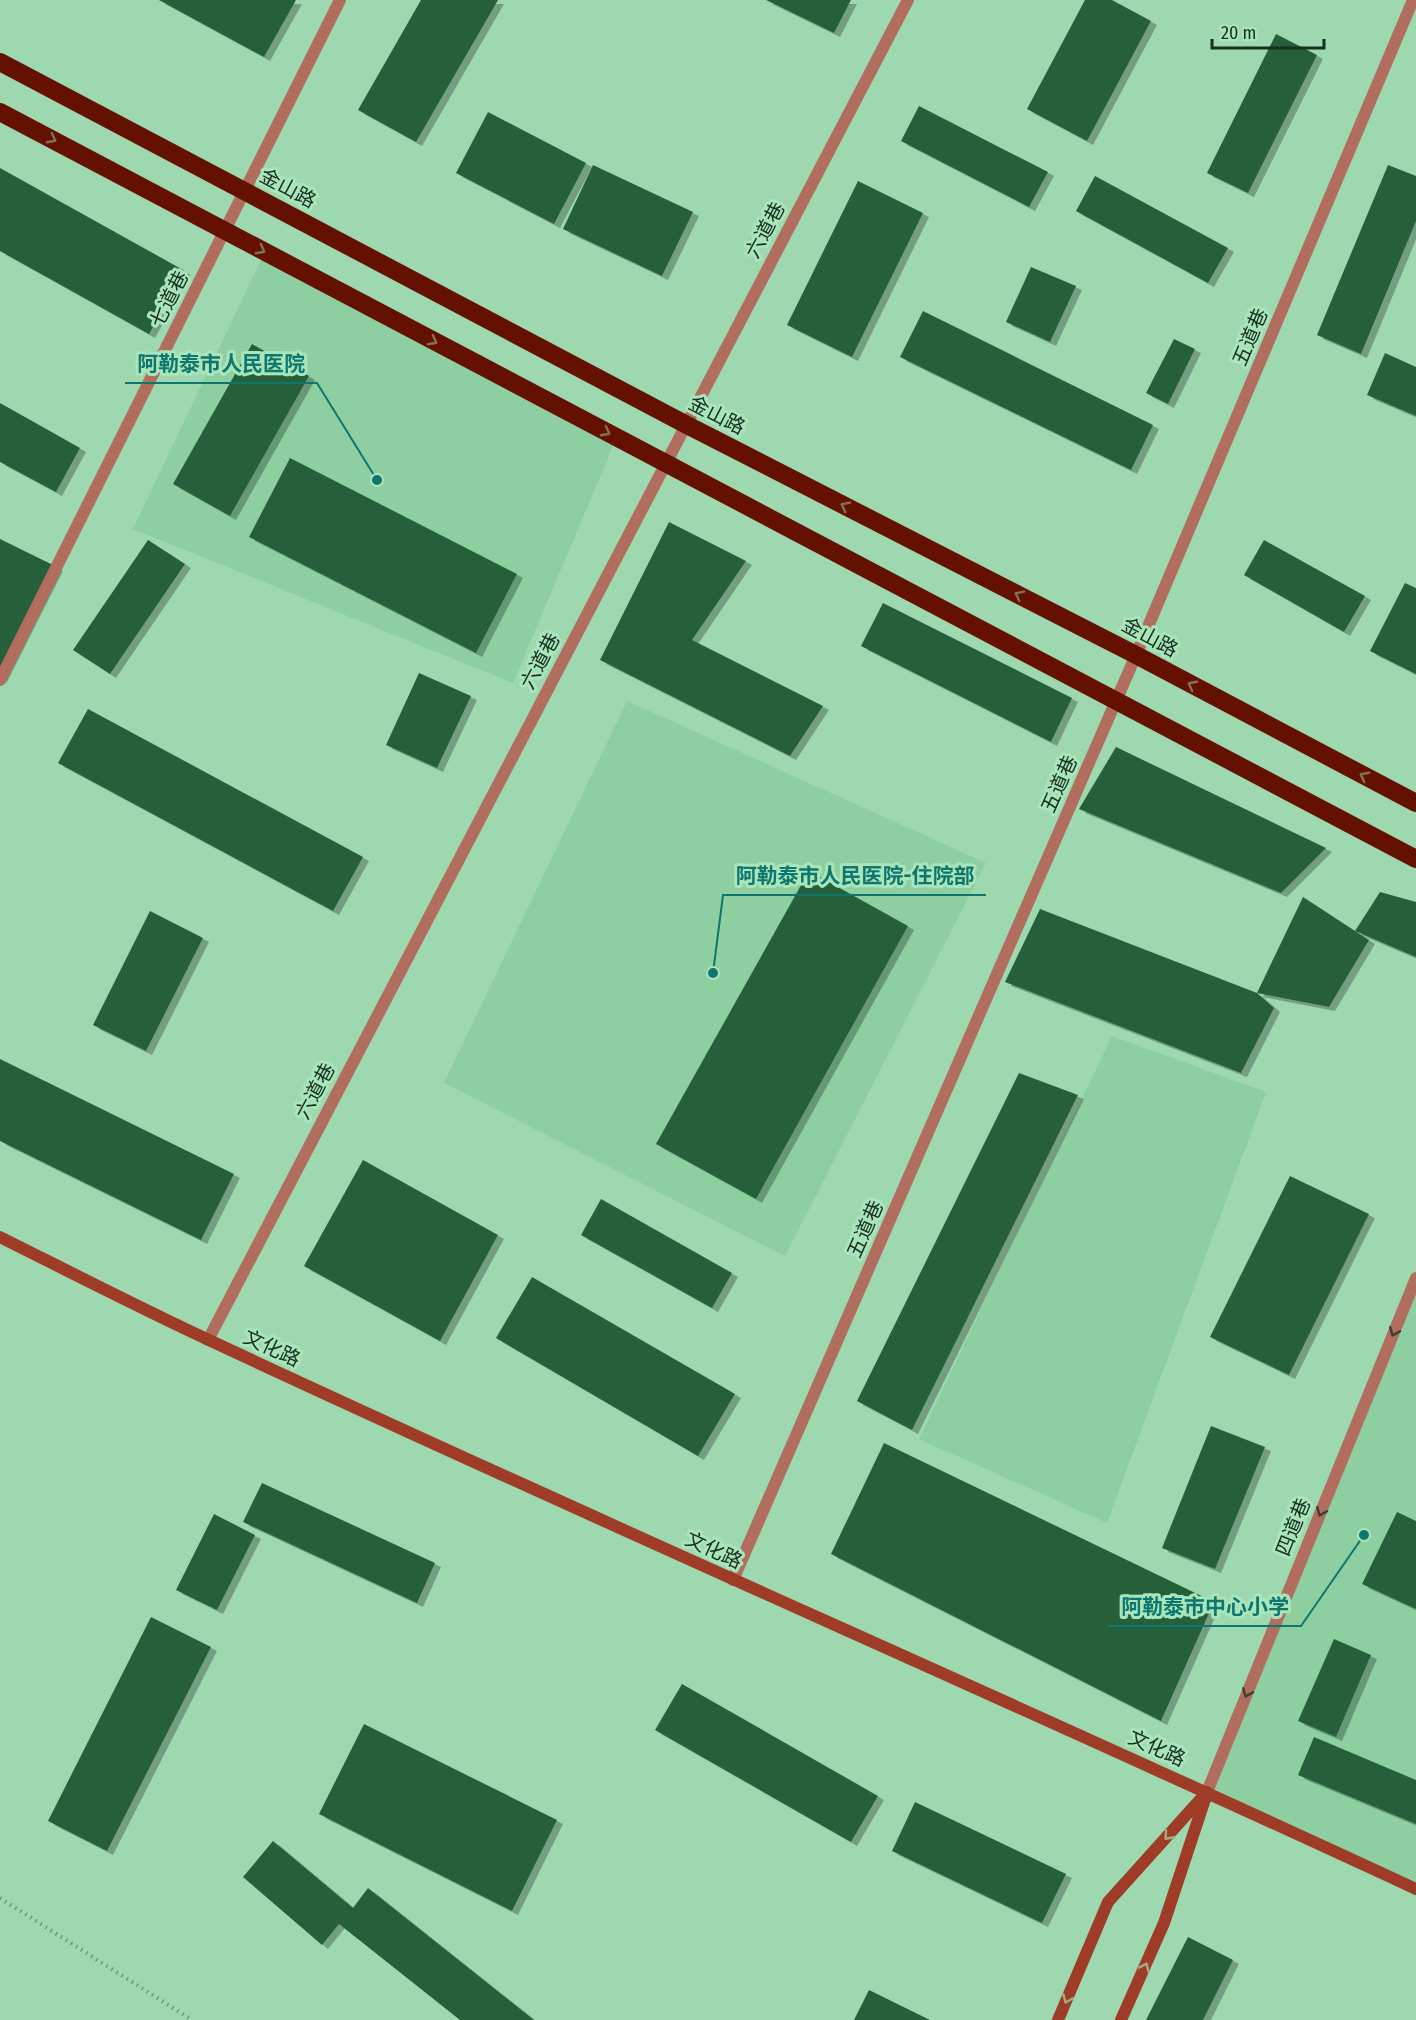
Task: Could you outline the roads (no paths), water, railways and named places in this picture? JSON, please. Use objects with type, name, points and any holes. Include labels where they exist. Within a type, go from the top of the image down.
[{"type":"highway","name":"金山路","points":[[0,62],[685,424],[1136,655],[1416,803]]},
{"type":"highway","points":[[0,112],[1416,859]]},
{"type":"street","name":"七道巷","points":[[0,680],[340,0]]},
{"type":"street","name":"六道巷","points":[[208,1340],[908,0]]},
{"type":"street","name":"五道巷","points":[[733,1580],[1136,655],[1413,0]]},
{"type":"street","name":"文化路","points":[[0,1237],[208,1340],[733,1580],[1207,1792],[1416,1889]]},
{"type":"street","name":"四道巷","points":[[1207,1792],[1416,1278]]},
{"type":"street","points":[[1058,2020],[1108,1902],[1207,1792]]},
{"type":"street","points":[[1120,2020],[1164,1923],[1207,1792]]},
{"type":"place","name":"阿勒泰市人民医院","points":[[377,480]]},
{"type":"place","name":"阿勒泰市人民医院-住院部","points":[[713,973]]},
{"type":"place","name":"阿勒泰市中心小学","points":[[1364,1535]]}]
